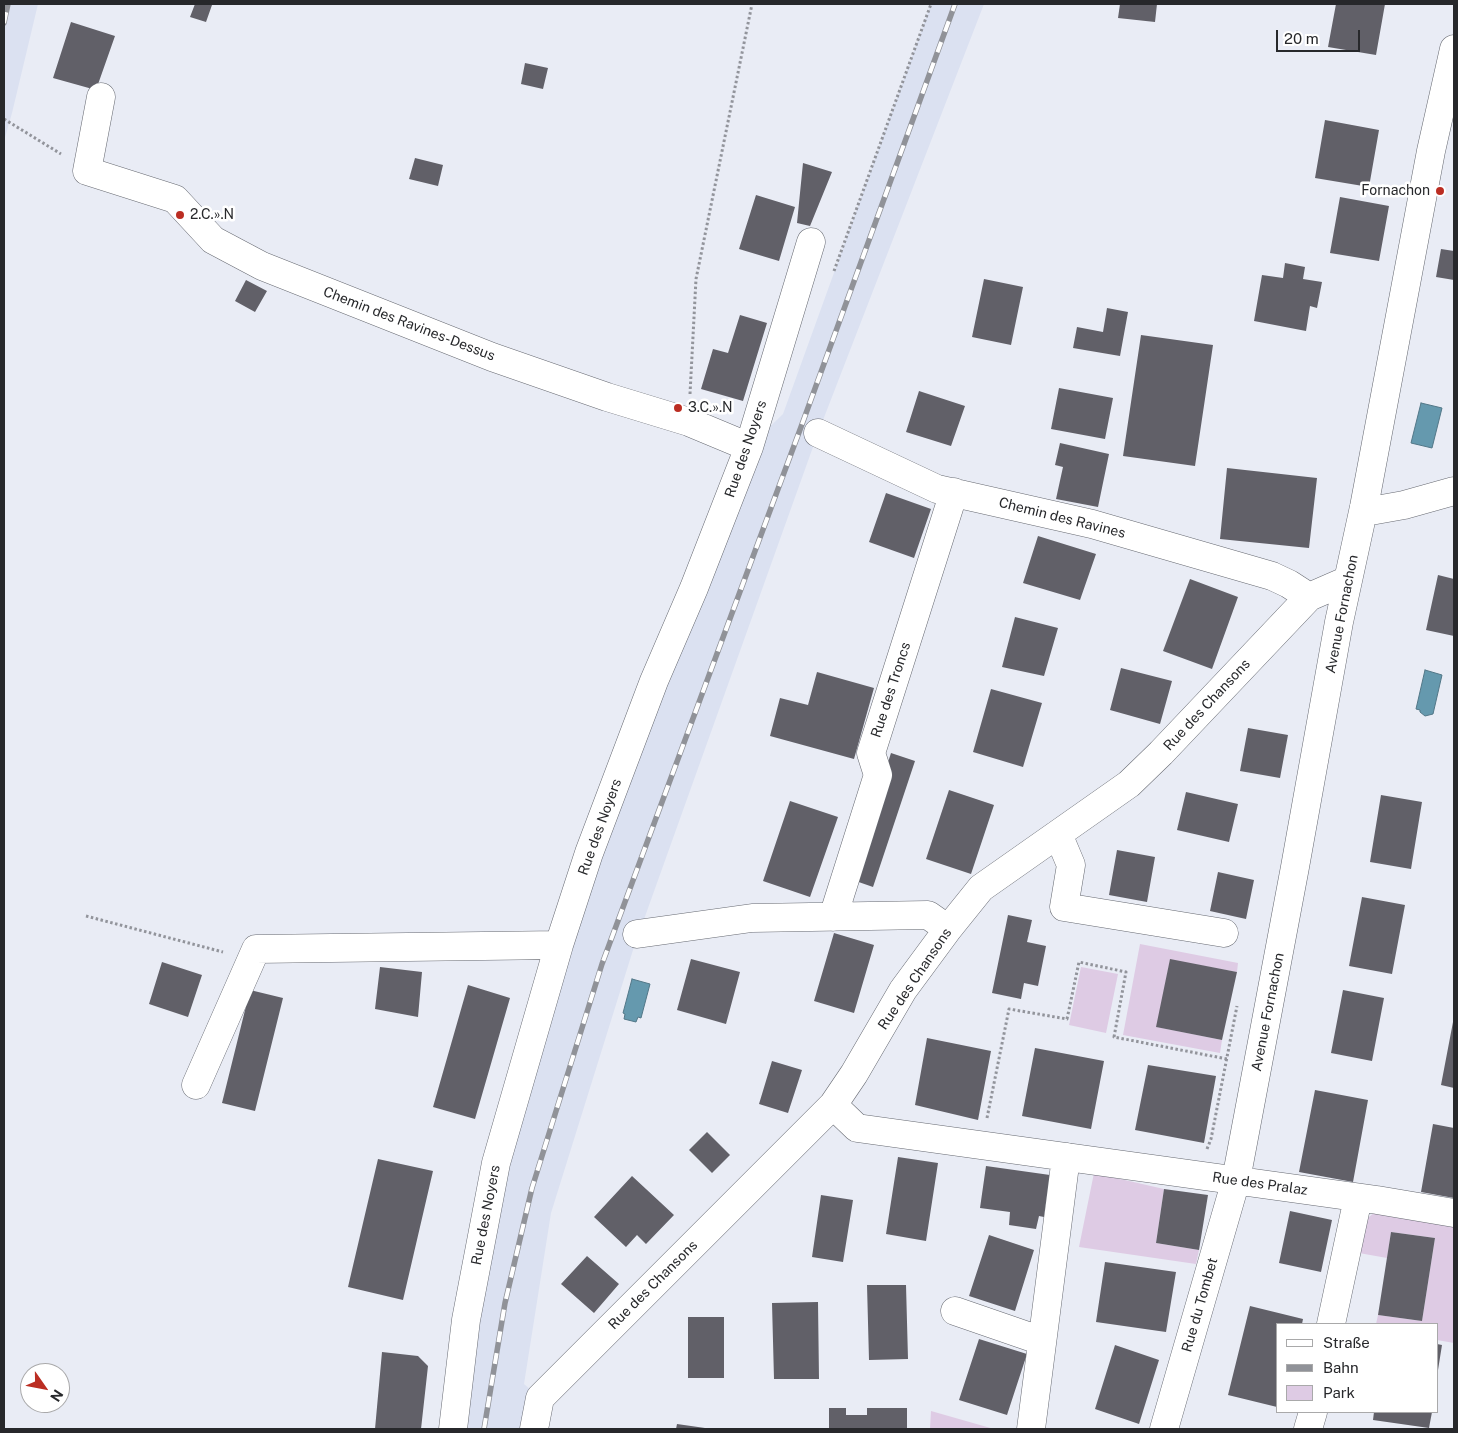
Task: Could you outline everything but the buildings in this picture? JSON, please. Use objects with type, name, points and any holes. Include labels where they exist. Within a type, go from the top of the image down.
[{"type":"street","name":"Avenue Fornachon","points":[[1236,1180],[1339,622],[1364,507],[1432,151],[1454,49]]},
{"type":"street","points":[[87,171],[101,97]]},
{"type":"street","name":"Chemin des Ravines-Dessus","points":[[87,171],[175,199],[214,240],[262,266],[492,356],[607,397],[689,422],[749,447]]},
{"type":"street","name":"Rue des Noyers","points":[[453,1429],[466,1320],[496,1163],[558,945],[589,853],[654,681],[694,588],[749,447],[811,242]]},
{"type":"street","name":"Chemin des Ravines","points":[[818,433],[937,488],[1092,524],[1272,576],[1309,597]]},
{"type":"street","points":[[1364,507],[1376,510],[1404,505],[1454,491]]},
{"type":"street","name":"Rue des Troncs","points":[[833,917],[878,775],[871,753],[954,492]]},
{"type":"street","name":"Rue des Chansons","points":[[534,1429],[540,1398],[833,1105],[854,1074],[904,990],[948,929],[981,888],[1129,784],[1161,753],[1309,597],[1348,580]]},
{"type":"street","points":[[1058,834],[1071,865],[1064,907],[1224,933]]},
{"type":"street","points":[[637,934],[752,918],[928,915],[948,929]]},
{"type":"street","points":[[196,1085],[256,949],[558,945]]},
{"type":"street","name":"Rue des Pralaz","points":[[833,1105],[857,1128],[1236,1180],[1454,1213]]},
{"type":"street","points":[[1030,1429],[1066,1157]]},
{"type":"street","name":"Rue du Tombet","points":[[1164,1429],[1236,1180]]},
{"type":"street","points":[[1331,1323],[1358,1198]]},
{"type":"street","points":[[955,1311],[1042,1341]]},
{"type":"street","points":[[1308,1429],[1313,1413]]},
{"type":"path","points":[[689,422],[696,279],[752,4]]},
{"type":"path","points":[[833,274],[931,4]]},
{"type":"path","points":[[4,119],[87,171]]},
{"type":"path","points":[[86,916],[252,960]]},
{"type":"path","points":[[986,1123],[1009,1009],[1067,1019],[1079,962],[1126,972],[1114,1037],[1227,1059]]},
{"type":"path","points":[[1204,1153],[1211,1139],[1238,1006]]},
{"type":"shaded area","points":[[4,4],[38,4],[4,141]]},
{"type":"shaded area","points":[[931,4],[984,4],[818,433],[633,950],[551,1213],[524,1384],[540,1398],[534,1429],[453,1429],[528,1051],[749,447],[783,414]]},
{"type":"green space","points":[[1140,944],[1238,963],[1237,972],[1170,960],[1157,1027],[1222,1040],[1220,1053],[1123,1035]]},
{"type":"green space","points":[[1081,967],[1118,974],[1106,1033],[1069,1025]]},
{"type":"green space","points":[[1094,1173],[1164,1189],[1156,1243],[1199,1250],[1196,1264],[1079,1247]]},
{"type":"green space","points":[[1374,1213],[1454,1227],[1454,1343],[1438,1340],[1438,1323],[1376,1323],[1378,1315],[1422,1321],[1435,1238],[1391,1232],[1387,1258],[1359,1253],[1365,1220]]},
{"type":"green space","points":[[931,1411],[994,1429],[930,1429]]},
{"type":"water","points":[[1421,403],[1442,408],[1432,448],[1411,443]]},
{"type":"water","points":[[1425,670],[1442,675],[1433,714],[1425,716],[1420,710],[1416,709]]},
{"type":"water","points":[[632,979],[650,984],[641,1018],[638,1017],[636,1022],[624,1019],[625,1014],[623,1013]]},
{"type":"railway","points":[[4,23],[8,4]]},
{"type":"railway","points":[[484,1429],[505,1303],[532,1188],[602,964],[955,4]]},
{"type":"place","name":"Fornachon","points":[[1440,191]]},
{"type":"place","name":"2.C.».N","points":[[180,215]]},
{"type":"place","name":"3.C.».N","points":[[678,408]]}]
